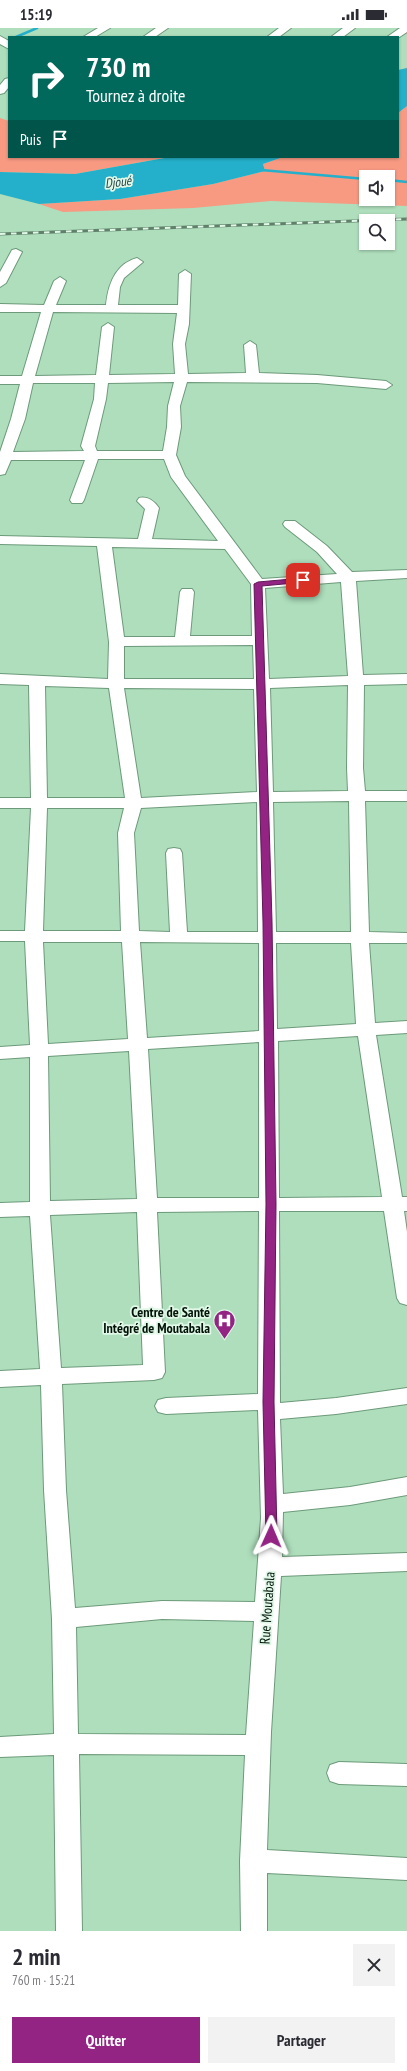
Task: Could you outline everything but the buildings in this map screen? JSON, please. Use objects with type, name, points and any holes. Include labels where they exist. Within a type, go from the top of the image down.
[{"type":"street","points":[[90,36],[105,28]]},
{"type":"street","points":[[150,36],[163,28]]},
{"type":"street","points":[[274,36],[286,28]]},
{"type":"street","points":[[338,36],[350,28]]},
{"type":"street","points":[[394,36],[407,28]]},
{"type":"street","points":[[0,91],[8,82]]},
{"type":"street","points":[[0,283],[16,252]]},
{"type":"street","points":[[111,310],[114,285],[117,277],[137,262]]},
{"type":"street","points":[[185,274],[179,344],[182,377],[174,406],[174,427],[169,455],[178,477],[228,545],[258,584],[407,574]]},
{"type":"street","points":[[0,471],[2,456],[18,419],[26,381],[48,309],[60,281]]},
{"type":"street","points":[[0,308],[183,310]]},
{"type":"street","points":[[77,500],[93,456],[88,446],[100,399],[108,327]]},
{"type":"street","points":[[250,345],[253,377]]},
{"type":"street","points":[[0,380],[26,381],[102,378],[253,377],[317,379],[386,385]]},
{"type":"street","points":[[2,456],[169,455]]},
{"type":"street","points":[[144,502],[152,508],[144,542]]},
{"type":"street","points":[[290,524],[322,549],[348,577],[352,601],[356,679],[355,768],[360,938],[366,1030],[400,1204],[407,1298]]},
{"type":"street","points":[[0,540],[228,545]]},
{"type":"street","points":[[0,1379],[154,1372],[147,1205],[138,1044],[133,995],[126,833],[134,803],[116,684],[118,642],[104,543]]},
{"type":"street","name":"Rue Moutabala","points":[[254,1931],[253,1861],[266,1612],[271,1567],[272,1504],[269,1407],[271,1204],[268,938],[258,584]]},
{"type":"street","points":[[182,642],[187,592]]},
{"type":"street","points":[[118,642],[260,640]]},
{"type":"street","points":[[0,679],[116,684],[261,684],[356,679],[407,679]]},
{"type":"street","points":[[38,680],[39,803],[34,935],[40,1050],[40,1209],[51,1376],[55,1490],[64,1619],[69,1931]]},
{"type":"street","points":[[0,803],[134,803],[265,797],[407,796]]},
{"type":"street","points":[[174,853],[179,938]]},
{"type":"street","points":[[0,936],[407,938]]},
{"type":"street","points":[[0,1054],[40,1050],[268,1037],[407,1027]]},
{"type":"street","points":[[0,1210],[147,1205],[400,1204]]},
{"type":"street","points":[[166,1406],[269,1407],[407,1396]]},
{"type":"street","points":[[272,1504],[350,1496],[407,1486]]},
{"type":"street","points":[[271,1567],[407,1562]]},
{"type":"street","points":[[64,1619],[162,1610],[266,1612]]},
{"type":"street","points":[[0,1747],[65,1744],[259,1745]]},
{"type":"street","points":[[339,1773],[407,1775]]},
{"type":"street","points":[[253,1861],[407,1869]]},
{"type":"shaded area","points":[[407,106],[407,206],[395,206],[395,170],[359,170],[359,204],[271,201],[193,208],[63,212],[39,204],[120,199],[213,184],[265,171],[263,164],[280,158],[399,158],[399,112]]},
{"type":"shaded area","points":[[0,118],[8,121],[8,158],[164,158],[75,174],[0,172]]},
{"type":"water","points":[[407,68],[407,106],[399,112],[399,70]]},
{"type":"water","name":"Djoué","points":[[164,158],[280,158],[263,164],[265,171],[213,184],[120,199],[39,204],[0,194],[0,172],[75,174]]},
{"type":"waterway","points":[[18,36],[37,28]]},
{"type":"waterway","points":[[261,170],[359,178]]},
{"type":"waterway","points":[[395,181],[407,182]]},
{"type":"railway","points":[[0,234],[407,219]]},
{"type":"place","name":"Centre de Santé Intégré de Moutabala","points":[[225,1340]]},
{"type":"route","points":[[271,1536],[272,1504],[269,1412],[271,1204],[265,797],[258,584],[303,580]]}]
